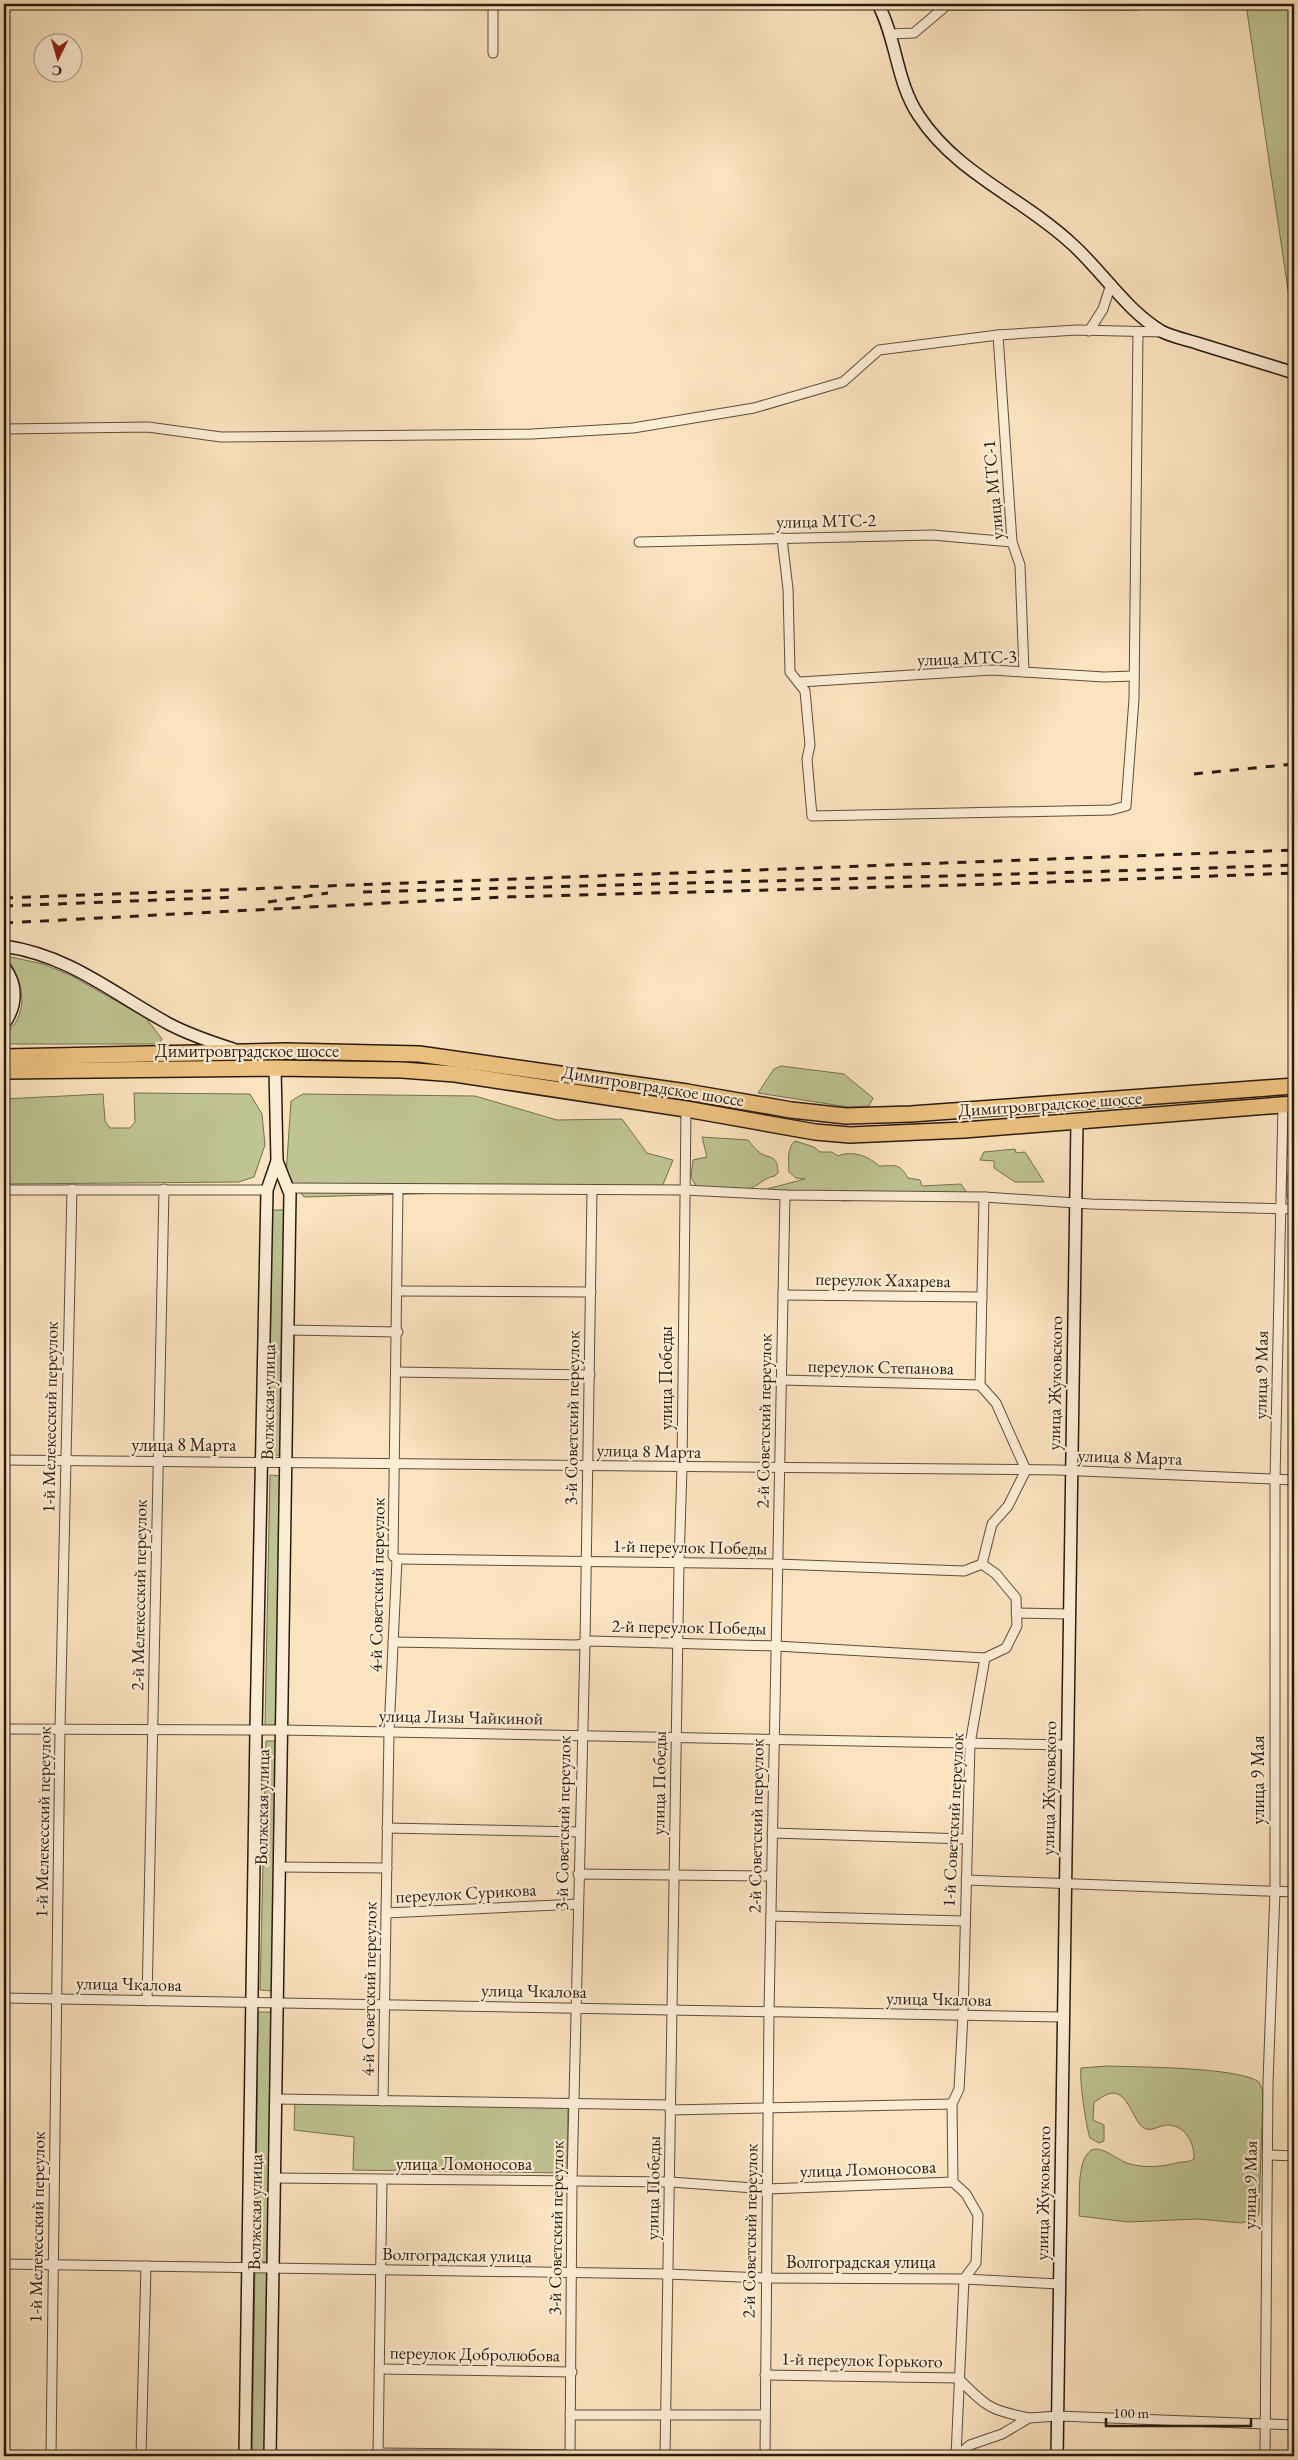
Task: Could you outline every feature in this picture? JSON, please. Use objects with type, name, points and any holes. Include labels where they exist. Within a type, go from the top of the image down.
[{"type":"highway","name":"Димитровградское шоссе","points":[[4,1057],[274,1051],[419,1054],[678,1090],[792,1110],[846,1116],[911,1114],[1294,1086]]},
{"type":"highway","name":"Волжская улица","points":[[274,1051],[275,1068]]},
{"type":"highway","name":"Димитровградское шоссе","points":[[4,1072],[275,1068],[402,1070],[455,1074],[686,1109],[834,1134],[906,1134],[1289,1104]]},
{"type":"highway","points":[[1077,1102],[1077,1121]]},
{"type":"main road","points":[[878,4],[890,34],[899,75],[908,97],[920,118],[944,146],[980,177],[1048,223],[1072,243],[1141,316],[1163,332],[1294,373]]},
{"type":"main road","points":[[4,946],[52,958],[70,965],[170,1024],[201,1039],[240,1052]]},
{"type":"main road","points":[[4,967],[12,981],[14,994],[12,1009],[4,1024]]},
{"type":"main road","name":"Волжская улица","points":[[246,2456],[256,1730],[267,1190],[277,1161],[275,1068]]},
{"type":"main road","name":"улица Жуковского","points":[[1057,2456],[1077,1121]]},
{"type":"main road","name":"Волжская улица","points":[[270,2456],[290,1194],[277,1161]]},
{"type":"street","points":[[493,4],[493,53]]},
{"type":"street","points":[[890,34],[914,33],[947,6],[1139,5]]},
{"type":"street","points":[[1089,331],[1103,310],[1111,284]]},
{"type":"street","points":[[4,428],[148,427],[221,437],[271,437],[523,434],[633,428],[754,408],[843,382],[879,350],[998,335],[1089,331],[1163,332]]},
{"type":"street","points":[[782,538],[788,589],[790,672],[800,682],[805,691],[810,745],[807,759],[812,816],[1111,810],[1126,806],[1134,676],[1138,332]]},
{"type":"street","name":"улица МТС-1","points":[[998,335],[1012,542],[1020,564],[1024,672]]},
{"type":"street","name":"улица МТС-2","points":[[639,542],[932,535],[1012,542]]},
{"type":"street","name":"улица МТС-3","points":[[800,682],[992,670],[1104,677],[1134,676]]},
{"type":"street","name":"улица 9 Мая","points":[[1265,2456],[1267,2155],[1275,1891],[1275,1480],[1281,1208],[1289,1104]]},
{"type":"street","name":"улица Победы","points":[[664,2456],[667,2274],[671,2182],[670,2107],[682,1468],[686,1109]]},
{"type":"street","points":[[288,1188],[685,1190],[785,1196],[984,1197],[1075,1203],[1294,1209]]},
{"type":"street","name":"1-й Мелекесский переулок","points":[[50,2456],[60,1729],[72,1189]]},
{"type":"street","name":"2-й Мелекесский переулок","points":[[147,2001],[164,1189]]},
{"type":"street","name":"4-й Советский переулок","points":[[383,2101],[389,1732],[397,1559],[393,1556],[398,1332],[398,1189]]},
{"type":"street","points":[[4,1190],[267,1190]]},
{"type":"street","name":"3-й Советский переулок","points":[[570,2456],[572,2372],[570,2273],[581,1735],[585,1644],[584,1561],[590,1375],[592,1191]]},
{"type":"street","name":"2-й Советский переулок","points":[[768,2456],[765,2374],[770,1916],[785,1196]]},
{"type":"street","points":[[984,1197],[980,1385],[996,1402],[1026,1470],[1008,1506],[992,1524],[982,1564],[996,1574],[1016,1598],[1017,1626],[1006,1648],[985,1658]]},
{"type":"street","points":[[398,1291],[591,1292]]},
{"type":"street","name":"переулок Хахарева","points":[[783,1295],[982,1297]]},
{"type":"street","points":[[288,1330],[398,1332]]},
{"type":"street","points":[[397,1372],[590,1375]]},
{"type":"street","name":"переулок Степанова","points":[[781,1380],[980,1385]]},
{"type":"street","name":"улица 8 Марта","points":[[4,1460],[66,1462],[262,1461],[682,1468],[780,1467],[1026,1470],[1294,1480]]},
{"type":"street","name":"1-й переулок Победы","points":[[397,1559],[777,1564],[964,1571],[982,1564]]},
{"type":"street","points":[[1016,1613],[1069,1614]]},
{"type":"street","name":"2-й переулок Победы","points":[[393,1642],[585,1644],[591,1641],[678,1643],[776,1646],[985,1658]]},
{"type":"street","name":"1-й Советский переулок","points":[[953,2182],[952,2104],[959,2089],[963,2015],[970,1744],[985,1658]]},
{"type":"street","name":"улица Лизы Чайкиной","points":[[4,1729],[282,1730],[676,1736],[1068,1745]]},
{"type":"street","points":[[387,1828],[579,1832]]},
{"type":"street","points":[[772,1833],[967,1839]]},
{"type":"street","points":[[280,1867],[387,1868]]},
{"type":"street","points":[[578,1874],[771,1876]]},
{"type":"street","points":[[966,1880],[1065,1882],[1294,1892]]},
{"type":"street","name":"переулок Сурикова","points":[[386,1913],[578,1904]]},
{"type":"street","points":[[770,1916],[965,1921]]},
{"type":"street","name":"улица Чкалова","points":[[4,1998],[1063,2017]]},
{"type":"street","points":[[276,2099],[768,2109],[952,2104]]},
{"type":"street","points":[[1267,2155],[1294,2156]]},
{"type":"street","name":"улица Ломоносова","points":[[275,2178],[671,2182],[767,2189],[953,2182]]},
{"type":"street","points":[[382,2180],[378,2455],[570,2456]]},
{"type":"street","points":[[953,2182],[966,2194],[978,2215],[976,2263],[964,2278],[958,2378],[956,2456]]},
{"type":"street","name":"Волгоградская улица","points":[[4,2264],[667,2274],[766,2278],[964,2278],[1059,2284]]},
{"type":"street","points":[[141,2456],[146,2266]]},
{"type":"street","name":"переулок Добролюбова","points":[[379,2368],[572,2372]]},
{"type":"street","name":"1-й переулок Горького","points":[[765,2374],[958,2378]]},
{"type":"street","points":[[958,2378],[984,2404],[999,2412],[1029,2418],[1058,2416],[1294,2425]]},
{"type":"street","points":[[570,2415],[765,2415]]},
{"type":"street","points":[[956,2456],[970,2445],[1002,2434],[1029,2418]]},
{"type":"green space","points":[[1246,4],[1294,4],[1294,325],[1293,324]]},
{"type":"green space","points":[[6,956],[43,964],[72,976],[146,1018],[162,1039],[159,1044],[4,1044],[7,1034],[17,1020],[22,1003],[18,979]]},
{"type":"green space","points":[[781,1066],[844,1074],[873,1098],[869,1106],[848,1107],[758,1093],[774,1069]]},
{"type":"green space","points":[[134,1093],[250,1094],[262,1114],[265,1145],[254,1177],[239,1182],[4,1184],[4,1099],[103,1094],[105,1121],[110,1128],[130,1128],[135,1122]]},
{"type":"green space","points":[[303,1094],[475,1096],[557,1120],[622,1119],[647,1153],[673,1160],[662,1187],[304,1197],[286,1175],[291,1101]]},
{"type":"green space","points":[[1294,1123],[1294,1209],[1286,1191],[1289,1161],[1284,1134],[1285,1129]]},
{"type":"green space","points":[[702,1137],[748,1140],[760,1153],[775,1160],[778,1173],[747,1189],[699,1191],[691,1177],[693,1160],[707,1157]]},
{"type":"green space","points":[[795,1141],[814,1147],[820,1152],[832,1152],[838,1156],[843,1154],[860,1155],[879,1166],[899,1167],[908,1178],[920,1180],[922,1186],[961,1184],[967,1193],[930,1201],[889,1199],[844,1201],[767,1192],[767,1189],[805,1179],[796,1178],[789,1172],[789,1152]]},
{"type":"green space","points":[[1015,1149],[1016,1153],[1025,1152],[1044,1182],[1015,1182],[994,1168],[994,1161],[980,1160],[984,1152]]},
{"type":"green space","points":[[272,1210],[285,1210],[280,1455],[269,1455]]},
{"type":"green space","points":[[270,1475],[282,1476],[278,1725],[265,1725]]},
{"type":"green space","points":[[266,1741],[278,1741],[273,1991],[260,1990]]},
{"type":"green space","points":[[258,2012],[271,2012],[267,2262],[255,2261]]},
{"type":"green space","points":[[1107,2066],[1231,2073],[1259,2082],[1263,2092],[1259,2213],[1257,2218],[1242,2223],[1198,2219],[1128,2222],[1079,2216],[1082,2166],[1086,2156],[1091,2151],[1096,2149],[1103,2150],[1130,2164],[1142,2166],[1165,2165],[1194,2159],[1191,2141],[1183,2131],[1166,2125],[1149,2129],[1144,2128],[1124,2098],[1118,2094],[1112,2093],[1094,2102],[1093,2120],[1104,2125],[1104,2141],[1099,2143],[1090,2138],[1083,2103],[1081,2068]]},
{"type":"green space","points":[[295,2101],[568,2106],[567,2173],[353,2170],[354,2137],[294,2130]]},
{"type":"green space","points":[[255,2271],[269,2271],[266,2456],[252,2456]]},
{"type":"railway","points":[[1194,774],[1294,764]]},
{"type":"railway","points":[[4,898],[1294,850]]},
{"type":"railway","points":[[363,892],[1294,865]]},
{"type":"railway","points":[[4,923],[503,897],[998,884],[1294,873]]},
{"type":"railway","points":[[268,902],[328,893]]},
{"type":"railway","points":[[4,906],[236,897]]}]
